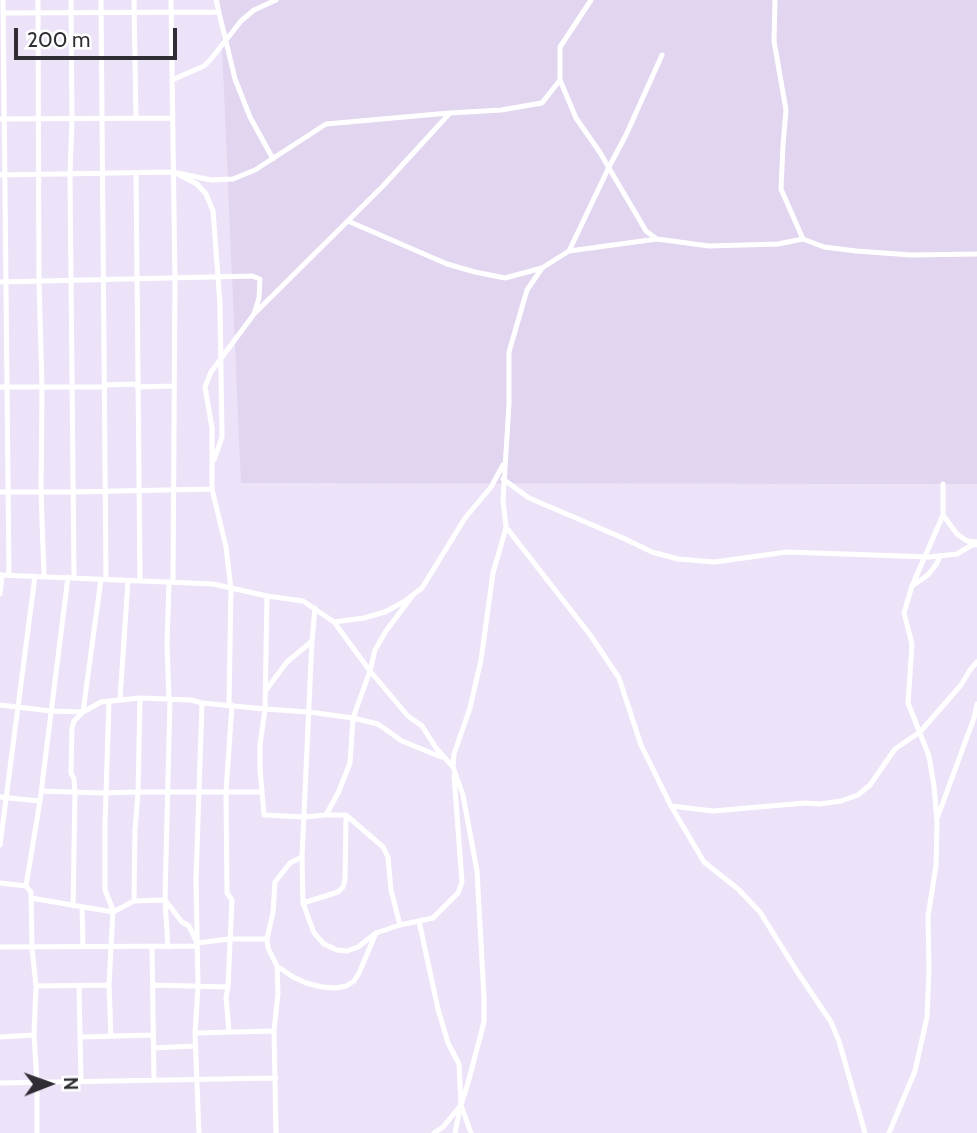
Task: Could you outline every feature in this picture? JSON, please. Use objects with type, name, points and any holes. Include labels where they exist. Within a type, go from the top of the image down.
[{"type":"street","points":[[0,594],[4,575],[9,492],[3,282],[4,0]]},
{"type":"street","points":[[38,0],[41,492],[44,576]]},
{"type":"street","points":[[26,886],[71,578],[71,0]]},
{"type":"street","points":[[83,712],[103,579],[106,491],[101,0]]},
{"type":"street","points":[[134,0],[135,118]]},
{"type":"street","points":[[168,947],[165,900],[169,699],[167,644],[174,490],[175,278],[172,0]]},
{"type":"street","points":[[216,0],[235,79],[250,117],[273,159]]},
{"type":"street","points":[[172,80],[204,66],[241,21],[254,10],[276,0]]},
{"type":"street","points":[[591,0],[560,47],[560,80],[576,118],[609,167],[646,231],[657,239]]},
{"type":"street","points":[[775,0],[775,41],[786,110],[781,189],[803,239]]},
{"type":"street","points":[[2,13],[219,12]]},
{"type":"street","points":[[569,251],[662,55]]},
{"type":"street","points":[[3,175],[173,172],[211,180],[233,179],[255,170],[326,124],[501,110],[542,103],[560,80]]},
{"type":"street","points":[[229,1032],[226,997],[232,900],[227,893],[226,792],[231,589],[226,547],[212,489],[212,428],[205,387],[211,372],[254,314],[383,186],[450,113]]},
{"type":"street","points":[[2,119],[173,118]]},
{"type":"street","points":[[173,172],[197,184],[206,194],[213,211],[219,277],[222,437],[212,467]]},
{"type":"street","points":[[136,173],[140,581]]},
{"type":"street","points":[[348,221],[447,264],[505,278],[542,268],[569,251],[657,239],[709,246],[778,244],[803,239],[824,247],[856,251],[911,255],[977,254]]},
{"type":"street","points":[[315,608],[302,857],[303,903],[314,933],[324,944],[347,951],[358,947],[376,933],[433,918],[458,893],[462,882],[454,754],[470,708],[481,660],[493,573],[506,527],[503,479],[509,404],[509,352],[527,290],[542,268]]},
{"type":"street","points":[[3,282],[252,276],[260,279],[260,298],[254,314]]},
{"type":"street","points":[[0,387],[174,386]]},
{"type":"street","points":[[334,622],[385,612],[422,588],[505,462]]},
{"type":"street","points":[[503,479],[529,498],[652,552],[678,559],[715,562],[787,552],[925,557],[957,554],[976,544]]},
{"type":"street","points":[[889,1133],[915,1071],[927,1017],[928,916],[936,866],[934,786],[929,756],[908,703],[912,644],[904,612],[912,586],[943,515],[943,484]]},
{"type":"street","points":[[0,492],[212,489]]},
{"type":"street","points":[[943,515],[957,534],[976,544]]},
{"type":"street","points":[[506,527],[591,636],[619,678],[641,745],[671,806],[704,862],[738,889],[760,912],[831,1022],[865,1133]]},
{"type":"street","points":[[912,586],[928,575],[940,556]]},
{"type":"street","points":[[4,575],[214,584],[303,601],[334,622],[408,716],[422,726],[453,767],[463,795],[477,870],[484,1022],[460,1105],[455,1133]]},
{"type":"street","points":[[0,845],[3,797],[35,576]]},
{"type":"street","points":[[120,699],[128,581]]},
{"type":"street","points":[[326,815],[340,790],[350,763],[353,718],[375,650],[413,595]]},
{"type":"street","points":[[267,596],[266,690],[260,745],[264,815],[346,815],[383,847],[388,857],[391,890],[400,925]]},
{"type":"street","points":[[266,690],[287,662],[312,641]]},
{"type":"street","points":[[671,806],[713,811],[841,801],[859,795],[870,785],[895,749],[920,732],[961,685],[977,662]]},
{"type":"street","points":[[73,906],[75,793],[71,773],[72,728],[74,721],[83,712],[101,702],[140,698],[191,700],[353,718],[378,724],[402,741],[444,758]]},
{"type":"street","points":[[134,901],[140,698]]},
{"type":"street","points":[[109,702],[106,890],[113,912],[109,985],[111,1036]]},
{"type":"street","points":[[199,1133],[195,1033],[202,703]]},
{"type":"street","points":[[937,822],[977,704]]},
{"type":"street","points":[[0,705],[83,712]]},
{"type":"street","points":[[41,792],[262,793]]},
{"type":"street","points":[[3,797],[40,801]]},
{"type":"street","points":[[303,903],[338,892],[343,887],[346,815]]},
{"type":"street","points":[[276,1133],[274,1031],[278,993],[277,966],[268,948],[267,939],[273,912],[275,882],[290,863],[302,857]]},
{"type":"street","points":[[0,883],[26,886],[31,892],[36,986],[34,1035],[37,1133]]},
{"type":"street","points":[[31,898],[113,912],[134,901],[165,900]]},
{"type":"street","points":[[165,900],[182,922],[189,926],[197,945]]},
{"type":"street","points":[[82,908],[83,946]]},
{"type":"street","points":[[419,921],[438,1009],[448,1043],[459,1064],[460,1105],[471,1133]]},
{"type":"street","points":[[277,966],[306,983],[322,987],[346,986],[354,981],[359,973],[376,933]]},
{"type":"street","points":[[0,947],[168,947],[229,939],[267,939]]},
{"type":"street","points":[[152,947],[154,1080]]},
{"type":"street","points":[[36,986],[109,985]]},
{"type":"street","points":[[153,985],[228,987]]},
{"type":"street","points":[[79,986],[81,1081]]},
{"type":"street","points":[[195,1033],[274,1031]]},
{"type":"street","points":[[0,1037],[34,1035]]},
{"type":"street","points":[[79,1037],[153,1035]]},
{"type":"street","points":[[154,1048],[196,1046]]},
{"type":"street","points":[[0,1083],[276,1078]]},
{"type":"street","points":[[435,1133],[460,1105]]},
{"type":"shaded area","points":[[220,0],[977,0],[977,484],[241,483]]}]
